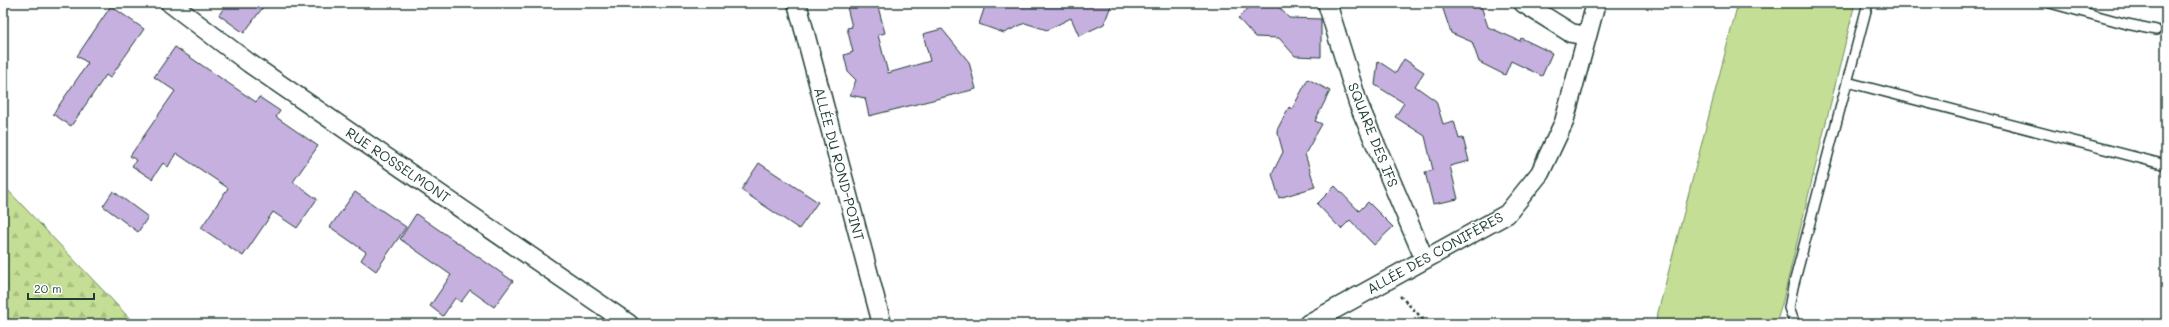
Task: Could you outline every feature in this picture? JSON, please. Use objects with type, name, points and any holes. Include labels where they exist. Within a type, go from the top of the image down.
[{"type":"street","name":"RUE ROSSELMONT","points":[[170,3],[249,63],[629,324]]},
{"type":"street","name":"ALLÉE DU ROND-POINT","points":[[797,3],[882,324]]},
{"type":"street","points":[[1523,3],[1570,33],[1587,36]]},
{"type":"street","name":"ALLÉE DES CONIFÈRES","points":[[1308,324],[1424,258],[1507,214],[1540,173],[1564,122],[1596,3]]},
{"type":"street","name":"SQUARE DES IFS","points":[[1328,6],[1358,103],[1424,258]]},
{"type":"lane","points":[[1795,324],[1789,308],[1793,287],[1868,3]]},
{"type":"lane","points":[[2050,3],[2127,24],[2156,30]]},
{"type":"lane","points":[[1847,82],[2166,165]]},
{"type":"path","points":[[1385,280],[1428,324]]},
{"type":"green space","points":[[1738,3],[1855,3],[1782,304],[1776,324],[1655,324]]},
{"type":"green space","points":[[3,185],[135,324],[3,324]]},
{"type":"building","points":[[227,3],[266,3],[244,33],[219,15]]},
{"type":"building","points":[[846,3],[877,3],[885,33],[878,35],[888,73],[930,61],[923,34],[942,29],[969,62],[976,89],[869,116],[865,98],[850,95],[856,80],[848,72],[844,55],[853,52],[847,28],[852,27]]},
{"type":"building","points":[[986,3],[1112,3],[1104,24],[1079,36],[1071,18],[1047,30],[1025,23],[1004,33],[979,24]]},
{"type":"building","points":[[1254,3],[1275,3],[1289,18],[1321,19],[1321,57],[1295,56],[1279,38],[1255,37],[1238,18]]},
{"type":"building","points":[[1441,3],[1480,3],[1488,27],[1520,41],[1521,38],[1552,53],[1542,76],[1511,61],[1505,75],[1479,62],[1472,42],[1451,33]]},
{"type":"building","points":[[111,6],[144,29],[110,78],[106,75],[71,126],[53,114],[88,63],[77,56]]},
{"type":"building","points":[[175,47],[256,102],[259,97],[280,111],[276,117],[318,146],[293,182],[317,199],[297,228],[273,212],[243,256],[201,228],[228,188],[176,153],[168,167],[163,163],[152,179],[132,166],[136,160],[130,156],[175,91],[154,77]]},
{"type":"building","points":[[1404,59],[1424,72],[1415,86],[1436,101],[1443,124],[1454,121],[1459,139],[1463,138],[1469,161],[1450,166],[1458,199],[1433,204],[1425,172],[1433,170],[1425,136],[1395,117],[1404,103],[1375,85],[1378,61],[1396,73]]},
{"type":"building","points":[[1308,79],[1330,91],[1315,121],[1322,124],[1305,154],[1315,187],[1279,198],[1272,174],[1283,152],[1277,130],[1289,107],[1292,109]]},
{"type":"building","points":[[759,163],[818,202],[799,229],[741,190]]},
{"type":"building","points":[[1335,186],[1359,211],[1368,202],[1393,227],[1374,245],[1350,220],[1341,229],[1317,204]]},
{"type":"building","points":[[113,191],[148,217],[138,232],[103,206]]},
{"type":"building","points":[[355,192],[406,227],[376,271],[361,260],[366,252],[330,227]]},
{"type":"building","points":[[416,214],[513,281],[494,307],[470,290],[461,302],[455,298],[443,316],[430,306],[451,275],[400,239]]}]
